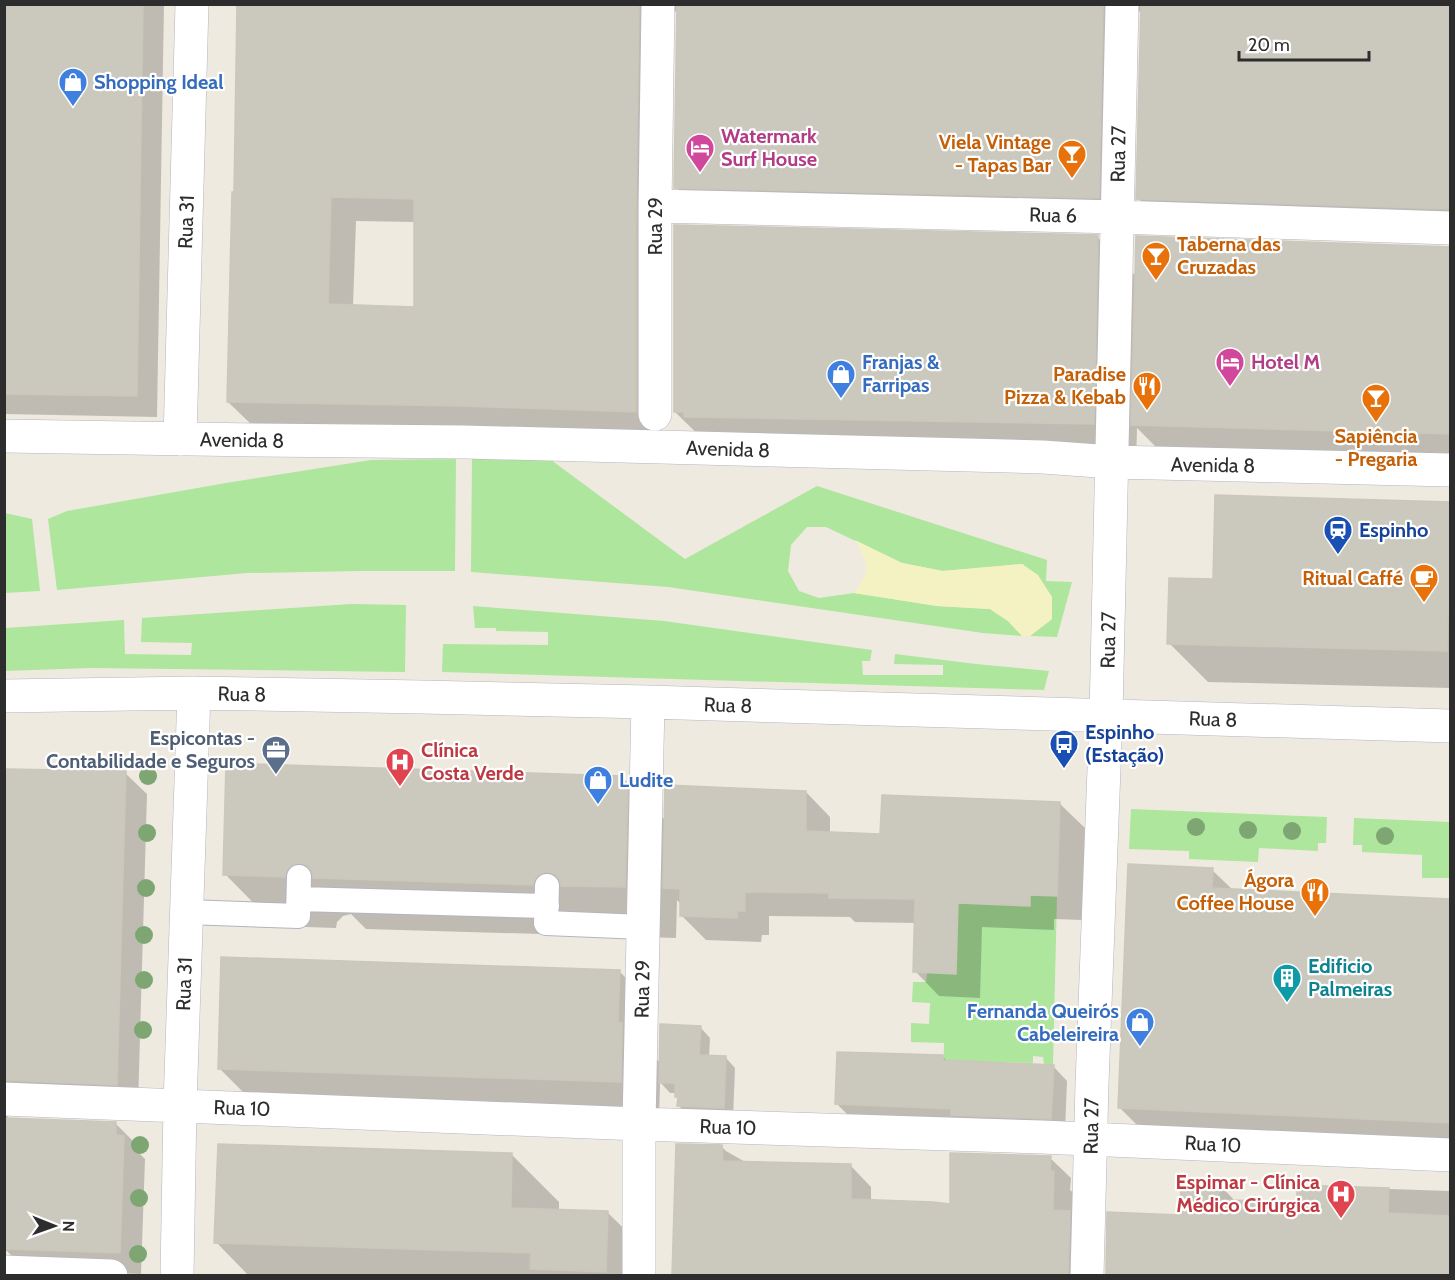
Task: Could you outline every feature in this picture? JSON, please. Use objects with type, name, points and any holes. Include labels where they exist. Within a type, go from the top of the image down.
[{"type":"street","name":"Rua 31","points":[[180,439],[192,4]]},
{"type":"street","name":"Rua 29","points":[[654,447],[658,4]]},
{"type":"street","name":"Rua 27","points":[[1087,1275],[1106,716],[1122,4]]},
{"type":"street","name":"Rua 6","points":[[655,206],[1450,228]]},
{"type":"street","name":"Avenida 8","points":[[4,436],[465,442],[1450,470]]},
{"type":"street","name":"Rua 31","points":[[177,1275],[180,1105],[194,693]]},
{"type":"street","name":"Rua 8","points":[[4,696],[194,693],[648,702],[1450,726]]},
{"type":"street","name":"Rua 29","points":[[639,1275],[639,1124],[648,702]]},
{"type":"street","name":"Rua 10","points":[[4,1099],[1091,1139],[1450,1155]]},
{"type":"street","points":[[4,1272],[111,1275]]},
{"type":"lane","points":[[187,912],[298,916],[299,888],[547,896],[546,924],[643,927]]},
{"type":"green space","points":[[547,457],[685,559],[817,486],[1047,560],[1046,581],[1072,582],[1057,637],[1030,636],[1052,619],[1023,564],[943,571],[902,563],[826,527],[807,527],[791,545],[788,571],[799,591],[819,598],[854,593],[937,606],[990,609],[1008,621],[1022,636],[983,633],[668,587],[471,572],[472,458]]},
{"type":"green space","points":[[456,459],[455,571],[247,573],[57,590],[48,519],[67,511],[371,460]]},
{"type":"green space","points":[[5,513],[32,519],[40,591],[5,593]]},
{"type":"green space","points":[[351,604],[406,605],[405,672],[91,668],[5,671],[5,628],[124,620],[125,654],[191,655],[192,643],[141,642],[142,618]]},
{"type":"green space","points":[[473,606],[664,621],[872,650],[870,661],[862,661],[863,675],[943,675],[943,665],[894,664],[895,654],[1049,671],[1044,690],[442,672],[443,644],[548,645],[548,632],[496,631],[496,628],[475,628]]},
{"type":"green space","points":[[1131,809],[1327,817],[1326,843],[1318,843],[1318,851],[1259,848],[1258,862],[1189,859],[1189,851],[1129,849]]},
{"type":"green space","points":[[1354,818],[1450,822],[1450,878],[1422,878],[1422,855],[1362,852],[1362,845],[1353,845]]},
{"type":"green space","points":[[1030,895],[1057,896],[1053,1064],[1044,1064],[1043,1057],[1033,1056],[1033,1063],[995,1062],[993,1087],[943,1085],[944,1043],[911,1042],[911,1023],[929,1024],[930,1003],[912,1002],[913,982],[926,982],[944,903],[1029,905]]},
{"type":"sand","points":[[855,540],[902,563],[943,571],[1022,564],[1038,575],[1052,597],[1052,619],[1030,636],[1022,636],[1008,621],[990,609],[937,606],[854,593],[864,578],[867,567]]},
{"type":"building","points":[[4,4],[143,4],[137,396],[4,394]]},
{"type":"building","points":[[237,4],[639,4],[636,412],[227,402],[232,192],[234,192]],"holes":[[[331,197],[414,199],[414,307],[328,304]]]},
{"type":"building","points":[[677,4],[1103,4],[1099,198],[674,188]]},
{"type":"building","points":[[1141,4],[1450,6],[1450,209],[1136,199]]},
{"type":"building","points":[[674,225],[1098,235],[1094,424],[684,417],[684,412],[674,412]]},
{"type":"building","points":[[1136,236],[1450,247],[1450,434],[1131,425]]},
{"type":"building","points":[[1215,495],[1450,502],[1450,614],[1448,613],[1447,651],[1167,644],[1169,578],[1213,579]]},
{"type":"building","points":[[226,763],[623,776],[623,784],[628,784],[625,887],[561,886],[559,879],[548,872],[540,874],[533,885],[313,878],[311,870],[300,863],[292,865],[285,877],[223,875]]},
{"type":"building","points":[[4,769],[126,771],[117,1085],[4,1080]]},
{"type":"building","points":[[665,785],[806,791],[806,831],[880,834],[882,795],[1060,802],[1057,896],[1030,895],[1030,906],[958,903],[956,974],[913,972],[915,899],[829,898],[829,893],[745,892],[745,911],[737,911],[737,918],[680,916],[680,889],[663,888]]},
{"type":"building","name":"Edificio Palmeiras","points":[[1128,864],[1213,868],[1212,888],[1450,899],[1450,1123],[1118,1108]]},
{"type":"building","points":[[221,957],[620,970],[618,1022],[622,1023],[621,1082],[218,1069]]},
{"type":"building","points":[[660,1024],[701,1026],[699,1055],[726,1056],[724,1108],[677,1106],[675,1083],[659,1083]]},
{"type":"building","points":[[837,1052],[943,1055],[943,1060],[1054,1065],[1051,1119],[951,1115],[951,1109],[835,1104]]},
{"type":"building","points":[[4,1118],[116,1122],[116,1135],[124,1136],[120,1253],[4,1249]]},
{"type":"building","points":[[218,1144],[512,1153],[511,1208],[608,1211],[606,1272],[530,1269],[531,1253],[214,1243]]},
{"type":"building","points":[[676,1144],[722,1145],[723,1161],[851,1164],[851,1199],[950,1204],[950,1153],[1051,1156],[1050,1171],[1054,1171],[1053,1210],[1070,1211],[1068,1275],[672,1275]]},
{"type":"building","points":[[1181,1181],[1219,1183],[1219,1200],[1297,1201],[1297,1185],[1389,1188],[1388,1213],[1450,1216],[1450,1275],[1106,1275],[1107,1212],[1180,1215]]},
{"type":"place","name":"Shopping Ideal","points":[[73,108]]},
{"type":"place","name":"Watermark Surf House","points":[[700,174]]},
{"type":"place","name":"Viela Vintage - Tapas Bar","points":[[1072,180]]},
{"type":"place","name":"Taberna das Cruzadas","points":[[1156,282]]},
{"type":"place","name":"Hotel M","points":[[1230,388]]},
{"type":"place","name":"Franjas & Farripas","points":[[841,400]]},
{"type":"place","name":"Paradise Pizza & Kebab","points":[[1147,412]]},
{"type":"place","name":"Sapiência - Pregaria","points":[[1376,424]]},
{"type":"place","name":"Espinho","points":[[1338,556]]},
{"type":"place","name":"Ritual Caffé","points":[[1424,604]]},
{"type":"place","name":"Espinho (Estação)","points":[[1064,770]]},
{"type":"place","name":"Espicontas - Contabilidade e Seguros","points":[[276,776]]},
{"type":"place","name":"Clínica Costa Verde","points":[[400,788]]},
{"type":"place","name":"Ludite","points":[[598,806]]},
{"type":"place","name":"Ágora Coffee House","points":[[1315,918]]},
{"type":"place","name":"Edificio Palmeiras","points":[[1287,1004]]},
{"type":"place","name":"Fernanda Queirós Cabeleireira","points":[[1140,1048]]},
{"type":"place","name":"Espimar - Clínica Médico Cirúrgica","points":[[1341,1220]]}]
